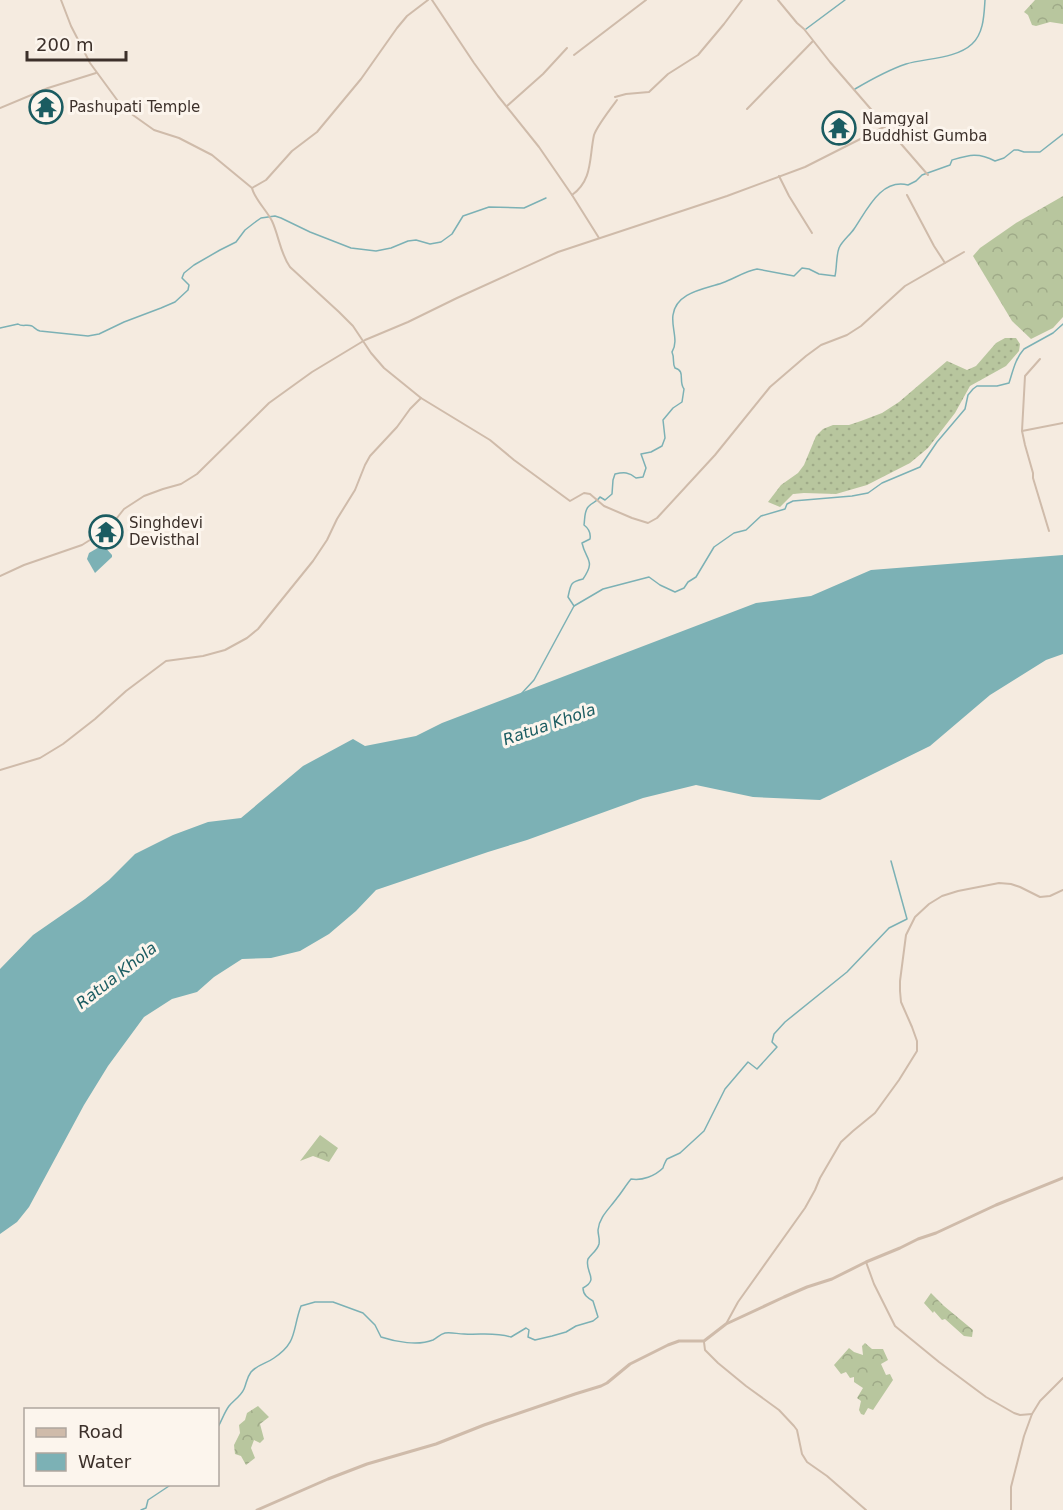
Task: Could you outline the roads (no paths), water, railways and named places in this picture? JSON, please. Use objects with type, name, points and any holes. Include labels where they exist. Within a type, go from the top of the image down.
[{"type":"street","points":[[61,0],[71,26],[96,73],[123,108],[154,130],[178,138],[212,155],[252,188],[253,194],[272,221],[284,258],[290,267],[353,326],[381,365],[421,398],[490,440],[570,501],[584,493],[590,494],[604,506],[648,523],[657,518],[715,455],[770,387],[806,356],[821,345],[847,335],[861,326],[905,286],[964,252]]},
{"type":"street","points":[[252,188],[266,180],[292,151],[317,132],[362,80],[407,16],[430,0],[474,63],[539,147],[599,238]]},
{"type":"street","points":[[574,55],[646,0]]},
{"type":"street","points":[[572,195],[580,189],[584,182],[590,165],[594,134],[616,99],[626,94],[649,92],[668,74],[698,55],[742,0]]},
{"type":"street","points":[[777,0],[928,175]]},
{"type":"street","points":[[747,109],[813,41]]},
{"type":"street","points":[[507,106],[543,74],[567,48]]},
{"type":"street","points":[[0,108],[48,88],[96,73]]},
{"type":"street","points":[[0,576],[24,565],[82,545],[109,528],[124,508],[144,496],[181,484],[197,474],[269,403],[312,372],[362,341],[558,252],[727,196],[804,166],[886,126]]},
{"type":"street","points":[[779,176],[812,233]]},
{"type":"street","points":[[907,195],[934,246],[946,263]]},
{"type":"street","points":[[1040,359],[1024,376],[1023,431],[1033,478],[1049,531]]},
{"type":"street","points":[[0,770],[40,758],[63,744],[166,661],[203,656],[225,650],[252,634],[301,577],[327,540],[355,490],[369,456],[421,398]]},
{"type":"street","points":[[1023,431],[1063,423]]},
{"type":"street","points":[[726,1324],[738,1302],[804,1208],[841,1142],[875,1113],[917,1051],[915,1034],[901,1002],[900,991],[906,935],[915,917],[942,896],[999,883],[1011,884],[1040,897],[1050,896],[1063,890]]},
{"type":"street","points":[[257,1510],[367,1464],[436,1444],[484,1425],[601,1386],[630,1364],[679,1341],[704,1341],[726,1324],[807,1287],[832,1279],[918,1239],[1063,1178]]},
{"type":"street","points":[[866,1262],[895,1326],[986,1397],[1014,1413],[1032,1414]]},
{"type":"street","points":[[704,1341],[705,1350],[718,1363],[779,1410],[794,1426],[802,1454],[807,1462],[866,1510]]},
{"type":"street","points":[[1011,1510],[1011,1487],[1032,1414],[1040,1401],[1063,1378]]},
{"type":"water","points":[[104,546],[112,557],[95,573],[87,559],[89,553]]},
{"type":"water","name":"Ratua Khola","points":[[1063,555],[1063,654],[1046,660],[990,695],[930,746],[820,800],[753,797],[696,785],[643,798],[527,840],[376,890],[329,934],[300,951],[271,958],[242,959],[214,977],[197,992],[172,999],[144,1017],[108,1066],[84,1105],[29,1207],[17,1222],[0,1234],[0,969],[33,935],[109,880],[135,854],[173,835],[208,822],[241,818],[303,766],[353,739],[365,746],[416,736],[442,723],[756,603],[811,596],[871,570]]},
{"type":"waterway","points":[[806,29],[845,0]]},
{"type":"waterway","points":[[855,89],[899,66],[958,53],[965,49],[976,40],[979,34],[983,23],[985,0]]},
{"type":"waterway","points":[[574,606],[568,597],[571,586],[583,579],[589,568],[589,561],[582,543],[590,539],[589,531],[584,525],[586,510],[600,497],[605,500],[612,494],[615,474],[626,473],[636,478],[643,477],[646,468],[641,454],[662,446],[665,438],[663,420],[673,408],[682,402],[684,389],[680,371],[674,366],[672,352],[675,343],[673,315],[675,307],[685,296],[757,269],[794,276],[802,268],[819,274],[835,276],[840,245],[876,197],[890,186],[908,185],[922,175],[950,165],[952,160],[964,157],[978,155],[995,161],[1004,158],[1014,150],[1040,152],[1063,134]]},
{"type":"waterway","points":[[0,328],[18,324],[32,326],[40,331],[88,336],[99,334],[161,308],[175,302],[188,290],[189,285],[182,278],[184,273],[236,242],[245,230],[261,218],[275,216],[351,248],[376,251],[408,241],[416,240],[430,244],[441,242],[452,234],[463,216],[489,207],[524,208],[546,198]]},
{"type":"waterway","points":[[522,693],[534,680],[574,606],[603,589],[649,577],[675,592],[684,588],[696,577],[714,547],[734,533],[746,530],[761,516],[785,509],[787,504],[793,501],[868,493],[882,483],[920,467],[937,442],[965,409],[968,395],[973,389],[977,386],[997,386],[1009,383],[1016,361],[1024,349],[1053,333],[1063,324]]},
{"type":"waterway","points":[[219,1425],[229,1406],[243,1392],[251,1372],[282,1352],[291,1341],[301,1306],[315,1302],[333,1302],[363,1313],[375,1325],[381,1337],[414,1343],[427,1342],[447,1333],[494,1334],[511,1337],[526,1328],[529,1330],[528,1337],[535,1340],[566,1332],[598,1317],[593,1301],[585,1294],[583,1288],[590,1282],[587,1264],[599,1244],[598,1230],[603,1217],[631,1179],[644,1179],[656,1173],[663,1168],[667,1159],[680,1153],[704,1131],[725,1089],[748,1062],[757,1069],[777,1047],[772,1042],[774,1034],[785,1022],[847,972],[889,928],[907,919],[891,861]]},
{"type":"waterway","points":[[141,1510],[146,1508],[148,1500],[169,1486]]},
{"type":"place","name":"Pashupati Temple","points":[[46,107]]},
{"type":"place","name":"Namgyal Buddhist Gumba","points":[[839,128]]},
{"type":"place","name":"Singhdevi Devisthal","points":[[106,532]]}]
